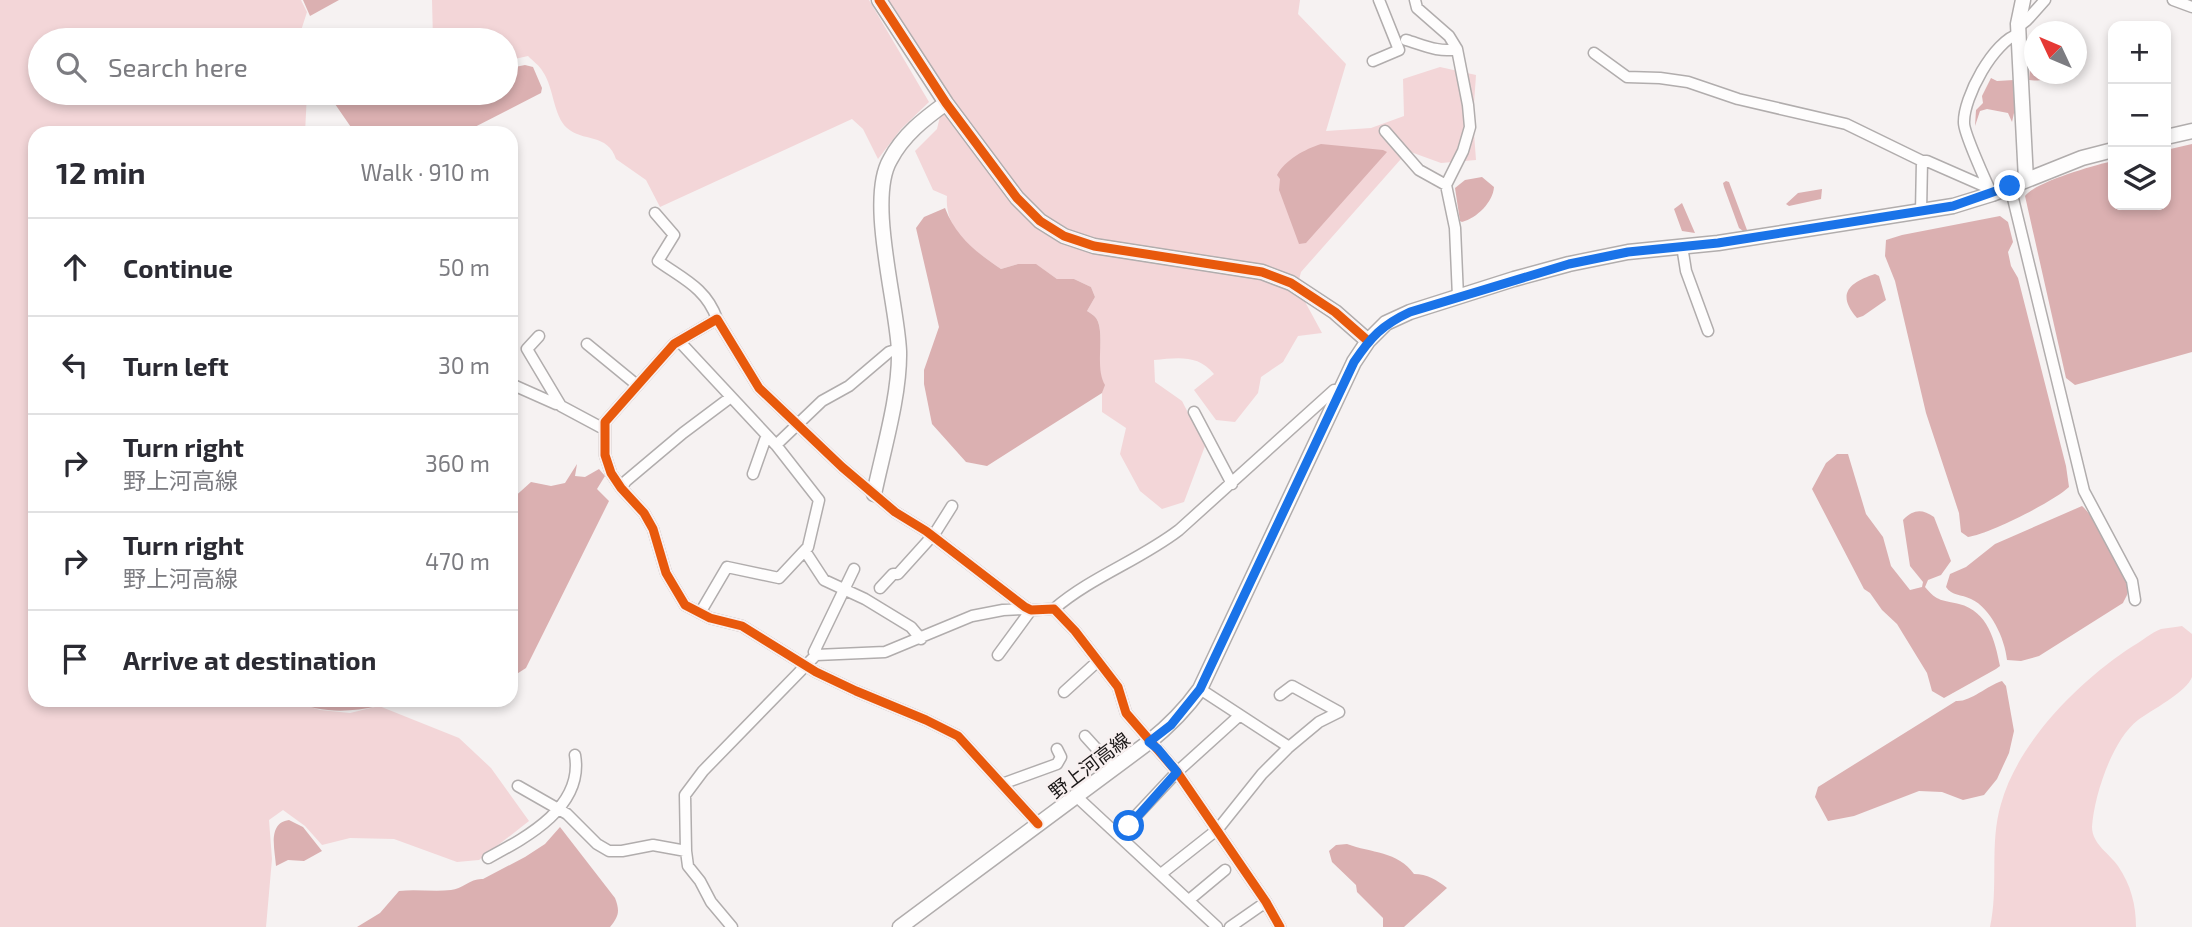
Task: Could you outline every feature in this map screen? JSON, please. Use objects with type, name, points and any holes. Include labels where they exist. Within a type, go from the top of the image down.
[{"type":"main road","points":[[879,0],[946,103],[1017,198],[1040,221],[1064,236],[1094,246],[1262,272],[1302,290],[1335,312],[1368,341]]},
{"type":"main road","points":[[2023,0],[2019,30],[2026,180]]},
{"type":"main road","points":[[874,494],[896,383],[899,349],[883,235],[882,190],[888,162],[909,133],[946,103]]},
{"type":"main road","points":[[2171,136],[2192,131]]},
{"type":"main road","name":"野上河高線","points":[[900,927],[1171,725],[1200,689],[1354,362],[1368,341],[1386,323],[1410,312],[1569,264],[1628,252],[1731,241],[1953,206],[1989,189],[2010,186],[2082,158],[2108,151]]},
{"type":"street","points":[[1373,61],[1399,50],[1379,0]]},
{"type":"street","points":[[1415,0],[1417,8],[1449,36],[1457,49],[1470,127],[1447,185],[1455,228],[1458,297]]},
{"type":"street","points":[[1989,189],[1964,123],[1972,93],[1984,66],[2045,0]]},
{"type":"street","points":[[2173,0],[2192,7]]},
{"type":"street","points":[[1406,40],[1435,50],[1457,49]]},
{"type":"street","points":[[1594,53],[1627,77],[1688,82],[1738,99],[1846,124],[1922,161],[1989,189]]},
{"type":"street","points":[[1385,131],[1419,170],[1447,185]]},
{"type":"street","points":[[1921,212],[1922,161]]},
{"type":"street","points":[[2010,186],[2084,491],[2132,580],[2135,600]]},
{"type":"street","points":[[655,213],[674,235],[658,261],[702,291],[759,388],[895,512],[932,536],[1028,608]]},
{"type":"street","points":[[1682,246],[1686,271],[1708,331]]},
{"type":"street","points":[[717,319],[679,341],[604,422],[605,455],[611,473],[644,513],[653,529],[666,573],[685,605],[709,618],[743,626],[856,691],[958,736],[1038,824]]},
{"type":"street","points":[[539,336],[527,349],[559,403]]},
{"type":"street","points":[[679,341],[772,441],[819,500],[808,547],[776,579],[726,568],[700,613]]},
{"type":"street","points":[[587,344],[637,385]]},
{"type":"street","points":[[753,474],[765,440],[772,441],[797,425],[822,401],[849,386],[889,352],[899,349]]},
{"type":"street","points":[[518,387],[559,403],[604,429]]},
{"type":"street","points":[[732,927],[711,902],[688,866],[685,795],[703,771],[816,654],[885,652],[972,616],[1028,608],[1054,609],[1069,596],[1161,544],[1232,484],[1334,390],[1341,391]]},
{"type":"street","points":[[621,488],[683,433],[731,397]]},
{"type":"street","points":[[1194,412],[1232,484]]},
{"type":"street","points":[[880,588],[893,574],[898,574],[932,536],[952,506]]},
{"type":"street","points":[[805,551],[824,580],[865,599],[911,627],[921,639]]},
{"type":"street","points":[[816,654],[814,652],[854,569]]},
{"type":"street","points":[[998,655],[1028,608]]},
{"type":"street","points":[[1054,609],[1118,687],[1126,713],[1177,772],[1266,902],[1280,927]]},
{"type":"street","points":[[1064,692],[1098,661]]},
{"type":"street","points":[[1161,874],[1217,829],[1262,774],[1289,747],[1319,722],[1339,712],[1292,686],[1280,695]]},
{"type":"street","points":[[1200,689],[1289,747]]},
{"type":"street","points":[[1118,835],[1177,772],[1240,715]]},
{"type":"street","points":[[1085,736],[1114,768]]},
{"type":"street","points":[[1002,784],[1058,764],[1061,757],[1057,749]]},
{"type":"street","points":[[488,858],[516,843],[560,810],[569,796],[578,771],[575,755]]},
{"type":"street","points":[[518,786],[567,814],[597,844],[609,851],[653,845],[686,851]]},
{"type":"street","points":[[1077,797],[1217,927]]},
{"type":"street","points":[[1189,900],[1225,870]]},
{"type":"street","points":[[1230,927],[1266,902]]},
{"type":"shaded area","points":[[0,0],[301,0],[307,12],[302,28],[28,28],[28,105],[306,105],[305,126],[28,126],[28,707],[310,707],[350,713],[382,707],[459,738],[491,768],[529,821],[479,860],[457,862],[394,839],[350,838],[322,845],[305,826],[283,810],[269,820],[272,859],[266,927],[0,927]]},
{"type":"shaded area","points":[[303,0],[339,0],[310,16]]},
{"type":"shaded area","points":[[432,0],[869,0],[929,102],[901,129],[878,159],[863,129],[852,119],[660,207],[646,180],[616,159],[607,145],[573,132],[562,123],[547,78],[528,56],[518,58],[518,28],[433,28]]},
{"type":"shaded area","points":[[888,0],[1300,0],[1298,14],[1346,64],[1326,131],[1371,128],[1404,116],[1403,79],[1440,67],[1476,75],[1473,119],[1476,160],[1441,163],[1408,151],[1301,272],[1297,287],[1322,333],[1298,336],[1283,362],[1261,377],[1258,393],[1235,422],[1216,420],[1194,390],[1214,374],[1208,368],[1194,360],[1154,360],[1155,382],[1182,401],[1205,446],[1184,502],[1162,509],[1140,491],[1120,454],[1126,428],[1102,412],[1104,385],[1100,369],[1099,324],[1087,311],[1095,297],[1091,287],[1074,279],[1057,279],[1035,264],[1018,264],[1001,269],[963,239],[951,220],[947,196],[933,190],[915,151],[937,129],[946,91]]},
{"type":"shaded area","points":[[518,66],[533,67],[542,88],[541,93],[518,105]]},
{"type":"shaded area","points":[[1991,78],[1997,81],[2014,80],[2017,110],[2012,122],[2008,113],[1987,109],[1980,111],[1975,126],[1976,110],[1983,103],[1982,96]]},
{"type":"shaded area","points":[[336,105],[518,105],[477,126],[350,126]]},
{"type":"shaded area","points":[[1321,144],[1387,152],[1306,243],[1299,244],[1279,190],[1280,179],[1277,175],[1296,156]]},
{"type":"shaded area","points":[[2192,144],[2192,352],[2075,385],[2066,378],[2025,196],[2052,180],[2108,162],[2108,210],[2171,210],[2171,149]]},
{"type":"shaded area","points":[[1482,177],[1494,187],[1491,198],[1478,213],[1462,222],[1455,188],[1465,180]]},
{"type":"shaded area","points":[[1729,182],[1747,230],[1739,228],[1724,187],[1723,183]]},
{"type":"shaded area","points":[[1822,189],[1821,199],[1789,206],[1786,204],[1798,193]]},
{"type":"shaded area","points":[[1682,203],[1695,233],[1682,231],[1674,209]]},
{"type":"shaded area","points":[[945,208],[968,243],[1001,269],[1018,264],[1036,264],[1057,279],[1074,279],[1091,287],[1095,297],[1087,311],[1099,324],[1100,369],[1105,385],[1102,393],[987,466],[966,462],[932,424],[924,384],[924,370],[939,327],[916,228],[924,217]]},
{"type":"shaded area","points":[[2000,216],[2008,222],[2013,242],[2008,252],[2011,266],[2018,278],[2069,487],[2020,516],[1968,537],[1961,532],[1959,513],[1926,413],[1895,281],[1885,256],[1886,240]]},
{"type":"shaded area","points":[[1875,274],[1879,276],[1886,300],[1857,318],[1847,302],[1849,290],[1859,281]]},
{"type":"shaded area","points":[[1837,454],[1848,454],[1866,514],[1883,537],[1891,566],[1910,590],[1922,587],[1923,582],[1910,566],[1903,520],[1918,511],[1934,517],[1951,561],[1941,575],[1928,580],[1925,587],[1937,598],[1959,604],[1977,613],[1992,637],[2000,666],[1944,698],[1932,691],[1927,673],[1897,624],[1864,589],[1812,489],[1826,463]]},
{"type":"shaded area","points":[[577,464],[575,476],[585,477],[599,469],[605,476],[597,489],[609,501],[526,668],[518,673],[518,494],[531,482],[551,486],[565,483]]},
{"type":"shaded area","points":[[2082,506],[2110,544],[2126,579],[2126,597],[2123,603],[2039,656],[2021,661],[2007,660],[2000,634],[1985,609],[1946,587],[1950,574],[1966,567],[1995,544]]},
{"type":"shaded area","points":[[2182,626],[2192,634],[2192,677],[2176,695],[2138,720],[2120,741],[2106,769],[2093,814],[2095,839],[2123,873],[2129,888],[2134,903],[2136,927],[1990,927],[1997,819],[2009,781],[2021,758],[2054,715],[2092,676],[2154,632]]},
{"type":"shaded area","points":[[2002,681],[2006,686],[2014,731],[2009,753],[1997,779],[1984,795],[1963,800],[1942,792],[1919,791],[1854,816],[1828,821],[1815,797],[1818,787],[1956,701],[1967,699]]},
{"type":"shaded area","points":[[312,707],[372,707],[355,710]]},
{"type":"shaded area","points":[[289,820],[303,827],[322,851],[304,861],[288,860],[276,866],[275,832],[282,822]]},
{"type":"shaded area","points":[[560,827],[615,898],[618,913],[610,927],[357,927],[380,913],[399,891],[451,890],[483,879],[545,844]]},
{"type":"shaded area","points":[[1347,844],[1392,857],[1408,866],[1414,874],[1432,878],[1447,888],[1404,927],[1383,927],[1383,918],[1357,892],[1356,885],[1332,862],[1329,851],[1336,845]]},
{"type":"cycle path","points":[[879,0],[946,103],[1017,198],[1040,221],[1064,236],[1094,246],[1262,272],[1291,283],[1335,312],[1368,341]]},
{"type":"cycle path","points":[[1038,824],[958,736],[816,672],[742,626],[710,618],[685,605],[666,573],[653,529],[644,513],[611,473],[605,455],[605,422],[674,344],[717,319],[759,388],[842,467],[895,512],[926,531],[1025,607],[1031,610],[1054,609],[1075,631],[1118,687],[1126,713],[1177,772],[1266,902],[1280,927]]},
{"type":"route","points":[[1129,826],[1177,772],[1149,742],[1171,725],[1200,689],[1354,362],[1368,341],[1386,323],[1410,312],[1569,264],[1628,252],[1718,243],[1953,206],[2010,186]]}]
